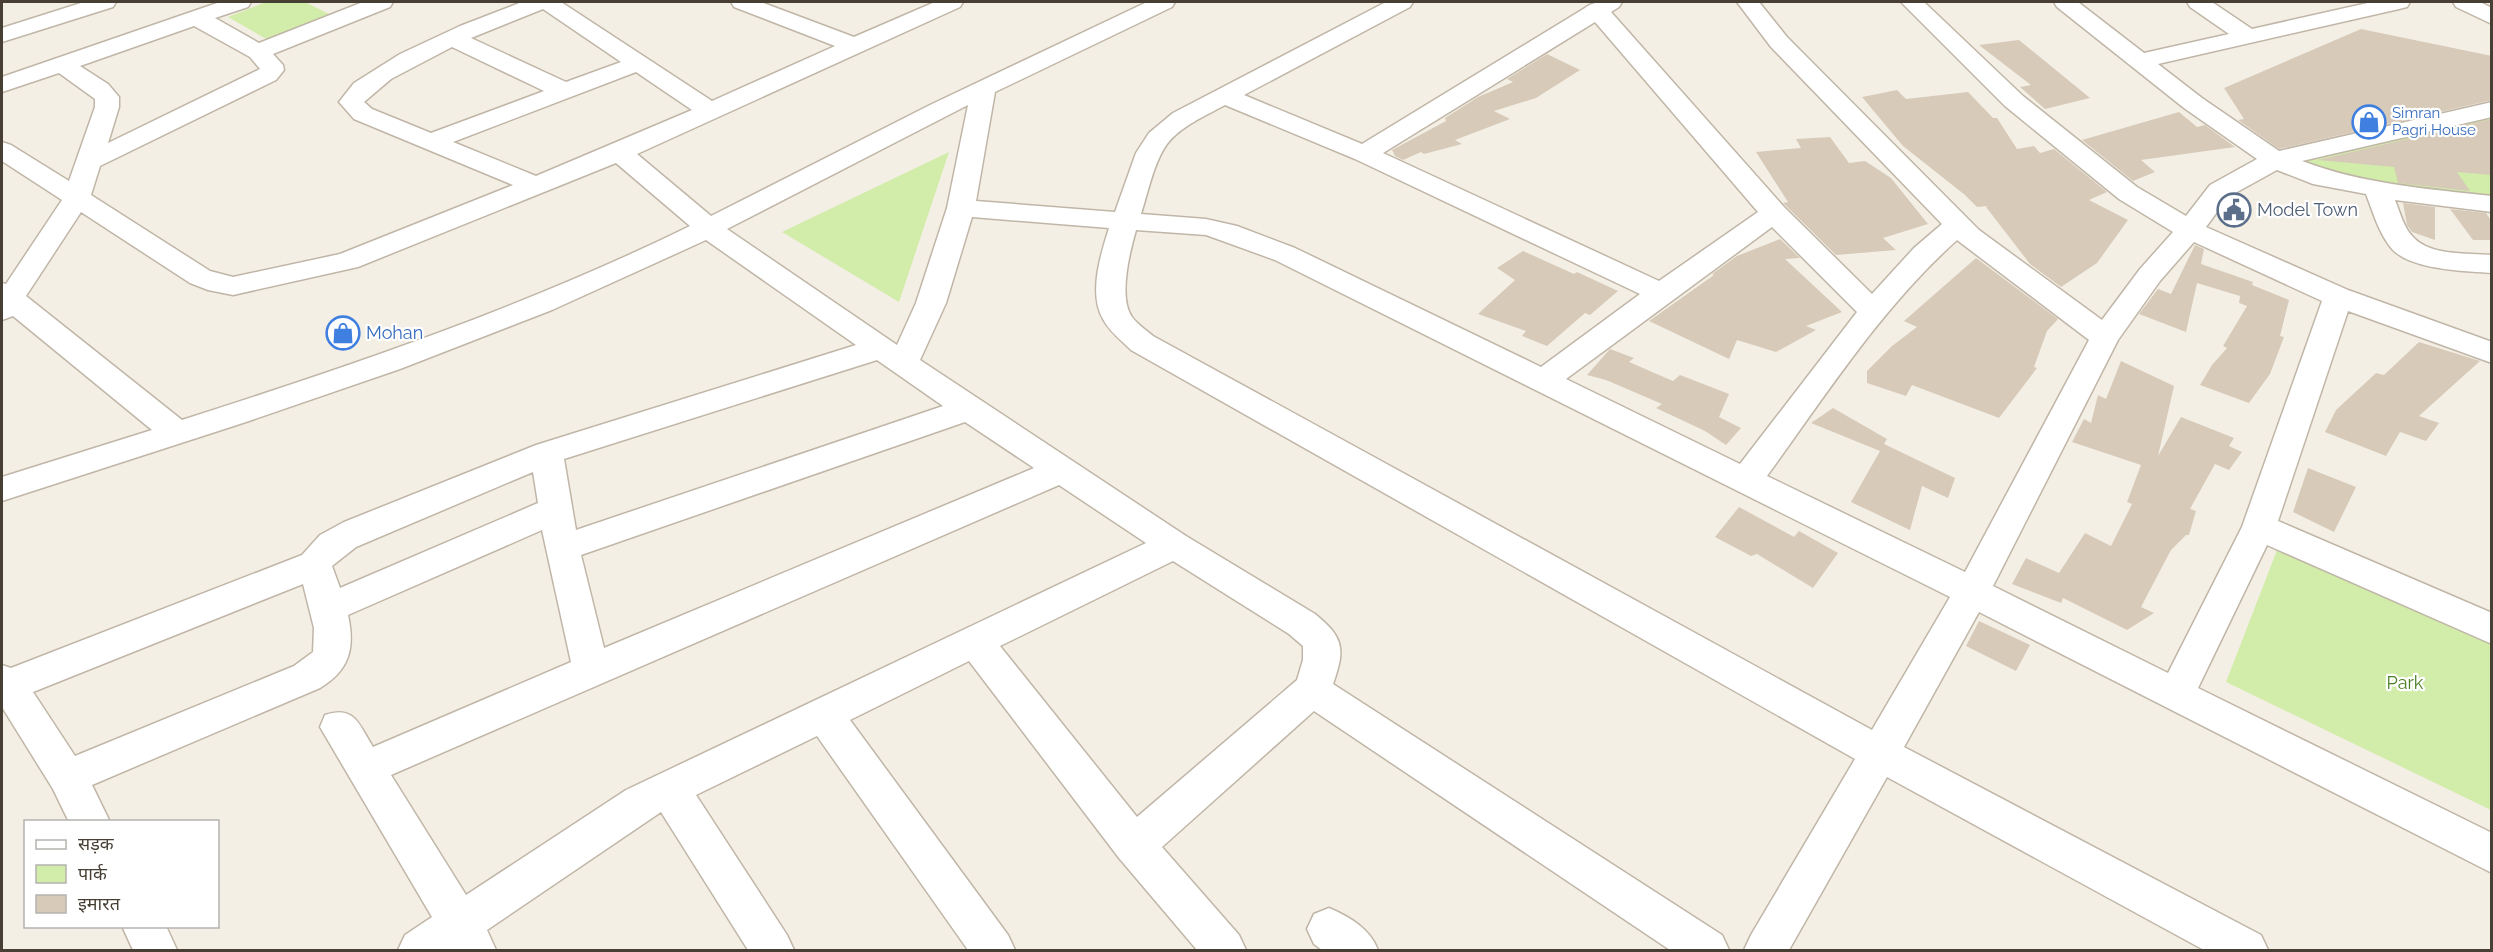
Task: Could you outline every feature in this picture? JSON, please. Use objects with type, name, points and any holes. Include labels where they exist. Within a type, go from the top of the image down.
[{"type":"street","points":[[2,35],[29,16],[105,2]]},
{"type":"street","points":[[2,85],[240,2]]},
{"type":"street","points":[[258,52],[350,6],[382,2]]},
{"type":"street","points":[[535,185],[363,114],[351,102],[360,88],[438,44],[541,2]]},
{"type":"street","points":[[547,2],[710,111]]},
{"type":"street","points":[[742,2],[856,46]]},
{"type":"street","points":[[2,150],[200,277],[218,284],[233,286],[348,261],[619,152],[952,2]]},
{"type":"street","points":[[2,489],[322,386],[473,330],[615,272],[709,229],[984,89],[1164,2]]},
{"type":"street","points":[[1402,2],[1182,118],[1158,138],[1149,153],[1126,220],[1112,271],[1111,293],[1116,316],[1143,343],[1881,754],[2246,951]]},
{"type":"street","points":[[1748,2],[1779,42],[1958,224],[2105,337]]},
{"type":"street","points":[[1912,2],[2014,101],[2128,194],[2190,230],[2338,297],[2492,353]]},
{"type":"street","points":[[2065,2],[2193,103],[2276,160],[2322,178],[2410,195],[2492,204]]},
{"type":"street","points":[[2198,2],[2247,36]]},
{"type":"street","points":[[2140,61],[2398,2]]},
{"type":"street","points":[[2464,2],[2492,17]]},
{"type":"street","points":[[1364,154],[1603,5],[1774,213],[1873,311]]},
{"type":"street","points":[[88,162],[268,75],[272,70],[271,65],[258,52],[196,17]]},
{"type":"street","points":[[453,38],[564,92]]},
{"type":"street","points":[[62,64],[99,89],[107,97],[107,107],[76,199],[5,300],[177,433]]},
{"type":"street","points":[[432,141],[638,64]]},
{"type":"street","points":[[89,820],[67,777],[5,683],[314,565],[318,557],[331,545],[356,531],[547,453],[893,355],[931,303],[961,208],[984,89]]},
{"type":"street","points":[[1224,96],[1364,154],[1661,293]]},
{"type":"street","points":[[1766,951],[1972,592],[2105,337],[2150,275],[2190,230],[2219,191],[2276,160],[2492,109]]},
{"type":"street","points":[[619,152],[709,229],[969,409],[1174,545],[1302,624],[1321,640],[1323,653],[1312,690],[1134,845]]},
{"type":"street","points":[[2376,188],[2401,242],[2409,249],[2422,255],[2492,264]]},
{"type":"street","points":[[961,208],[1206,227],[1266,246],[1972,592],[2492,854]]},
{"type":"street","points":[[1543,381],[1774,213]]},
{"type":"street","points":[[1746,480],[1873,311],[1924,254],[1958,224]]},
{"type":"street","points":[[2176,694],[2259,527],[2338,297]]},
{"type":"street","points":[[562,548],[969,409]]},
{"type":"street","points":[[547,453],[562,548],[591,670]]},
{"type":"street","points":[[366,768],[1062,470]]},
{"type":"street","points":[[329,608],[555,510]]},
{"type":"street","points":[[2259,527],[2492,629]]},
{"type":"street","points":[[420,951],[466,936],[640,803],[1174,545]]},
{"type":"street","points":[[67,777],[308,677],[327,662],[333,645],[329,608],[314,565]]},
{"type":"street","points":[[974,642],[1134,845],[1224,951]]},
{"type":"street","points":[[1312,690],[1707,951]]},
{"type":"street","points":[[824,714],[993,951]]},
{"type":"street","points":[[339,727],[466,936]]},
{"type":"street","points":[[669,789],[772,951]]},
{"type":"street","points":[[144,928],[155,951]]},
{"type":"green space","points":[[266,2],[305,2],[329,14],[268,40],[228,17]]},
{"type":"green space","points":[[2491,112],[2491,201],[2409,192],[2284,160]]},
{"type":"green space","points":[[949,152],[899,302],[782,232]]},
{"type":"green space","name":"Park","points":[[2279,545],[2491,636],[2491,810],[2226,682]]},
{"type":"building","name":"Simran Pagri House","points":[[2361,29],[2492,56],[2492,100],[2279,149],[2238,120],[2244,119],[2224,88]]},
{"type":"building","points":[[2019,40],[2090,98],[2045,109],[2020,87],[2031,85],[1979,45]]},
{"type":"building","points":[[1547,54],[1580,70],[1536,98],[1494,111],[1510,119],[1455,140],[1462,144],[1424,154],[1421,152],[1403,160],[1395,156],[1392,150],[1446,121],[1445,118],[1478,97],[1513,82],[1507,79]]},
{"type":"building","points":[[1897,90],[1906,99],[1968,92],[1993,118],[1997,118],[2017,149],[2034,146],[2040,153],[2054,149],[2107,192],[2089,200],[2128,220],[2097,263],[2061,287],[2030,264],[1986,207],[1988,206],[1977,207],[1903,146],[1862,97]]},
{"type":"building","points":[[2179,112],[2197,127],[2205,125],[2235,147],[2141,160],[2155,172],[2133,181],[2082,140]]},
{"type":"building","points":[[2492,119],[2492,175],[2457,172],[2470,191],[2398,183],[2394,167],[2318,160]]},
{"type":"building","points":[[1830,137],[1849,163],[1865,161],[1891,178],[1928,224],[1883,238],[1896,250],[1836,255],[1783,203],[1788,202],[1756,152],[1801,148],[1796,139]]},
{"type":"building","points":[[2403,203],[2435,207],[2435,240],[2412,232],[2407,225]]},
{"type":"building","points":[[2450,209],[2486,213],[2492,222],[2492,240],[2473,240]]},
{"type":"building","points":[[1780,239],[1800,258],[1785,259],[1842,312],[1806,326],[1816,330],[1776,352],[1737,340],[1729,359],[1649,321],[1737,256]]},
{"type":"building","points":[[2195,245],[2204,249],[2201,264],[2253,282],[2252,285],[2289,300],[2280,336],[2284,337],[2270,374],[2249,403],[2200,385],[2212,365],[2227,348],[2223,346],[2247,306],[2239,303],[2240,296],[2197,283],[2186,332],[2139,314],[2158,289],[2171,294]]},
{"type":"building","points":[[1523,251],[1618,291],[1590,315],[1585,313],[1547,346],[1522,336],[1526,331],[1478,314],[1515,280],[1497,268]]},
{"type":"building","points":[[1976,258],[2058,319],[2047,331],[2034,367],[2037,368],[1999,418],[1912,385],[1906,396],[1867,383],[1867,371],[1892,346],[1917,327],[1904,321]]},
{"type":"building","points":[[2419,342],[2480,361],[2419,416],[2439,423],[2426,441],[2400,432],[2386,456],[2325,432],[2336,410],[2376,373],[2384,375]]},
{"type":"building","points":[[1610,349],[1634,358],[1629,362],[1673,381],[1680,375],[1729,394],[1719,417],[1741,428],[1726,445],[1705,431],[1656,408],[1662,404],[1606,380],[1587,375]]},
{"type":"building","points":[[2121,361],[2174,386],[2158,456],[2181,417],[2234,438],[2229,446],[2242,452],[2229,470],[2215,464],[2190,509],[2196,511],[2189,535],[2186,535],[2171,550],[2141,607],[2154,613],[2127,630],[2063,598],[2061,603],[2012,584],[2026,558],[2059,573],[2085,533],[2111,546],[2132,504],[2127,502],[2141,465],[2072,442],[2084,419],[2091,423],[2098,395],[2106,399]]},
{"type":"building","points":[[1833,408],[1887,439],[1884,444],[1955,478],[1948,498],[1922,486],[1910,530],[1851,502],[1880,451],[1811,423]]},
{"type":"building","points":[[2308,468],[2356,487],[2334,532],[2293,512]]},
{"type":"building","points":[[1739,507],[1794,537],[1799,531],[1838,553],[1813,588],[1757,554],[1751,556],[1715,537]]},
{"type":"building","points":[[1979,621],[2030,645],[2016,671],[1966,646]]},
{"type":"place","name":"Simran Pagri House","points":[[2369,122]]},
{"type":"place","name":"Model Town","points":[[2234,210]]},
{"type":"place","name":"Mohan","points":[[343,333]]}]
